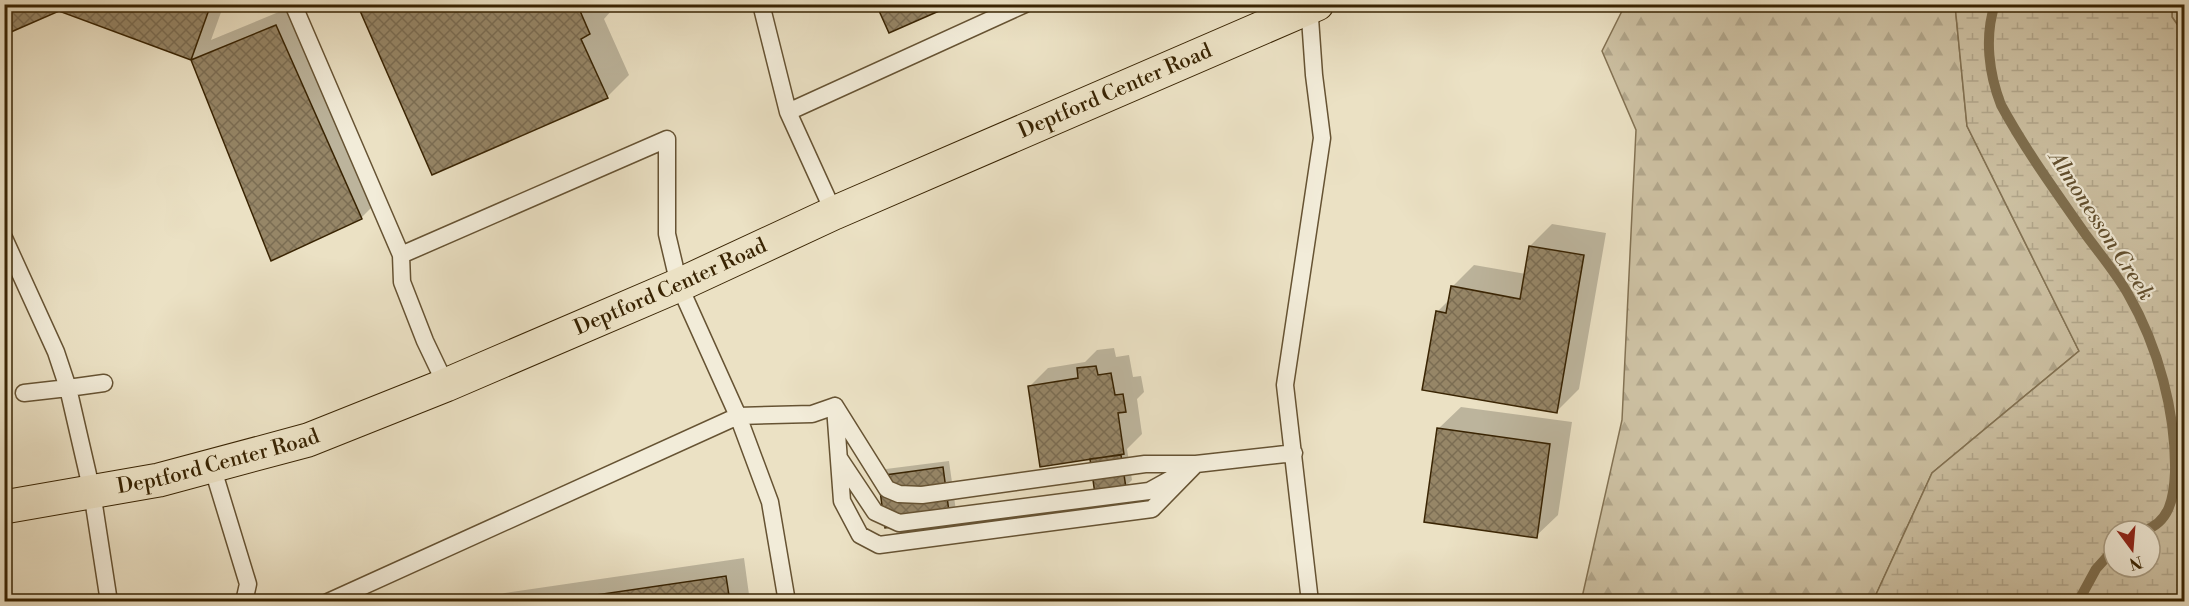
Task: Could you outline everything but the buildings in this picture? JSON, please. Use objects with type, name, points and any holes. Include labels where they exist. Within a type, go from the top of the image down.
[{"type":"main road","name":"Deptford Center Road","points":[[4,507],[159,480],[308,440],[446,385],[679,285],[834,213],[1312,6]]},
{"type":"lane","points":[[293,4],[401,255],[402,282],[425,341],[446,385]]},
{"type":"lane","points":[[761,4],[788,112],[834,213]]},
{"type":"lane","points":[[788,112],[1025,4]]},
{"type":"lane","points":[[1310,602],[1285,385],[1322,138],[1314,75],[1312,6]]},
{"type":"lane","points":[[401,255],[667,139],[667,234],[679,285],[738,416],[770,502],[787,602]]},
{"type":"lane","points":[[4,238],[56,352],[68,388],[92,492],[109,602]]},
{"type":"lane","points":[[24,393],[104,383]]},
{"type":"lane","points":[[835,406],[887,489],[899,494],[921,495],[1145,464],[1196,464],[1293,453]]},
{"type":"lane","points":[[835,406],[842,501],[860,535],[879,545],[1152,509],[1196,464]]},
{"type":"lane","points":[[328,602],[738,416],[812,414],[835,406]]},
{"type":"lane","points":[[839,458],[874,512],[899,523],[1149,491],[1196,464]]},
{"type":"lane","points":[[212,466],[248,584],[244,602]]},
{"type":"green space","points":[[1625,5],[1955,5],[1967,126],[2079,351],[1932,473],[1873,601],[1581,602],[1622,420],[1636,130],[1602,51]]},
{"type":"green space","points":[[1955,5],[2172,5],[2172,17],[2184,34],[2184,601],[1873,601],[1932,473],[2079,351],[1967,126]]},
{"type":"green space","points":[[2172,5],[2184,5],[2184,34],[2172,17]]},
{"type":"waterway","name":"Almonesson Creek","points":[[1995,4],[1990,29],[1989,55],[1993,81],[2001,105],[2042,171],[2128,294],[2139,314],[2156,357],[2172,426],[2175,472],[2172,500],[2162,519]]},
{"type":"waterway","name":"Almonesson Creek","points":[[2078,602],[2102,562]]}]
